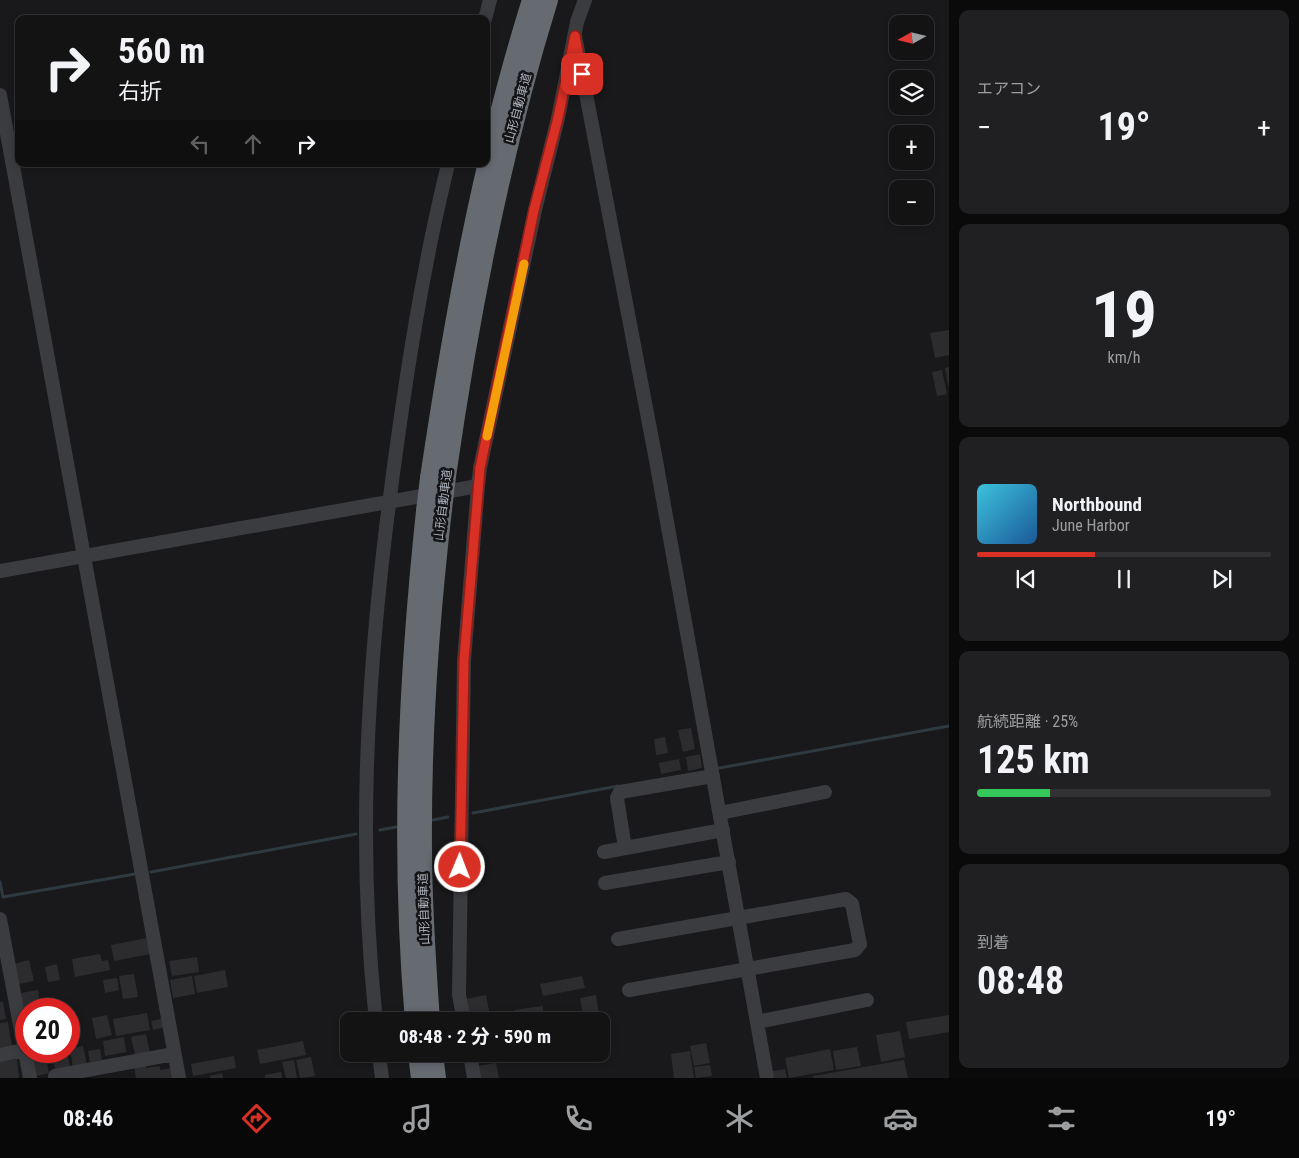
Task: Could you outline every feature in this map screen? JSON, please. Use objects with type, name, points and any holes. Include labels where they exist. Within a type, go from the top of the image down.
[{"type":"highway","name":"山形自動車道","points":[[414,1012],[410,960],[406,855],[407,772],[416,602],[434,510],[438,477],[477,287],[530,34],[539,3]]},
{"type":"highway","name":"山形自動車道","points":[[429,1012],[422,851],[426,688],[434,510]]},
{"type":"highway","points":[[419,1062],[421,1078]]},
{"type":"highway","points":[[434,1062],[436,1078]]},
{"type":"street","points":[[486,15],[490,0]]},
{"type":"street","points":[[462,1012],[459,995],[464,660],[480,468],[534,210],[558,118],[577,22],[585,0]]},
{"type":"street","points":[[575,36],[655,455],[767,1078]]},
{"type":"street","points":[[0,95],[179,1078]]},
{"type":"street","points":[[375,1012],[364,844],[370,680],[376,605],[404,392],[426,266],[447,167]]},
{"type":"street","points":[[0,571],[478,486]]},
{"type":"street","points":[[625,848],[617,798],[620,792],[713,776]]},
{"type":"street","points":[[720,813],[825,792]]},
{"type":"street","points":[[604,852],[723,830]]},
{"type":"street","points":[[604,883],[729,862]]},
{"type":"street","points":[[618,939],[846,899],[852,904],[860,944],[855,950],[629,990]]},
{"type":"street","points":[[0,919],[1,934],[15,1001]]},
{"type":"street","points":[[0,999],[14,996]]},
{"type":"street","points":[[757,1022],[867,1000]]},
{"type":"street","points":[[0,1055],[15,1052]]},
{"type":"street","points":[[55,1076],[174,1054]]},
{"type":"street","points":[[380,1062],[382,1078]]},
{"type":"street","points":[[471,1062],[474,1078]]},
{"type":"street","points":[[27,1063],[30,1078]]},
{"type":"building","points":[[949,330],[949,355],[935,358],[930,333]]},
{"type":"building","points":[[949,367],[949,385],[948,385],[945,368]]},
{"type":"building","points":[[942,370],[947,394],[937,396],[932,372]]},
{"type":"building","points":[[691,728],[695,749],[683,752],[678,730]]},
{"type":"building","points":[[665,737],[668,753],[656,755],[654,739]]},
{"type":"building","points":[[700,754],[702,768],[688,771],[686,757]]},
{"type":"building","points":[[679,759],[681,770],[661,774],[659,763]]},
{"type":"building","points":[[147,938],[150,954],[114,961],[111,945]]},
{"type":"building","points":[[100,954],[102,961],[108,960],[110,970],[75,977],[72,959]]},
{"type":"building","points":[[197,957],[199,972],[172,976],[169,961]]},
{"type":"building","points":[[29,960],[34,981],[19,984],[14,964]]},
{"type":"building","points":[[57,964],[60,980],[48,982],[45,967]]},
{"type":"building","points":[[225,970],[228,987],[197,993],[194,976]]},
{"type":"building","points":[[134,974],[138,997],[123,999],[119,976]]},
{"type":"building","points":[[192,976],[195,994],[173,998],[170,980]]},
{"type":"building","points":[[582,976],[585,988],[543,996],[540,984]]},
{"type":"building","points":[[117,978],[119,990],[105,993],[103,980]]},
{"type":"building","points":[[38,990],[39,998],[22,998],[21,993]]},
{"type":"building","points":[[486,995],[489,1012],[468,1012],[466,999]]},
{"type":"building","points":[[596,995],[599,1012],[582,1012],[580,998]]},
{"type":"building","points":[[0,1002],[3,1002],[6,1019],[0,1020]]},
{"type":"building","points":[[543,1006],[544,1012],[514,1012],[514,1010]]},
{"type":"building","points":[[147,1013],[150,1030],[116,1036],[113,1019]]},
{"type":"building","points":[[107,1015],[112,1035],[96,1039],[92,1018]]},
{"type":"building","points":[[949,1015],[949,1032],[909,1039],[906,1022]]},
{"type":"building","points":[[164,1018],[166,1027],[153,1030],[151,1021]]},
{"type":"building","points":[[8,1022],[12,1046],[0,1048],[0,1023]]},
{"type":"building","points":[[900,1031],[905,1057],[881,1062],[876,1035]]},
{"type":"building","points":[[146,1034],[150,1053],[135,1055],[131,1037]]},
{"type":"building","points":[[124,1037],[126,1052],[105,1056],[103,1041]]},
{"type":"building","points":[[303,1041],[306,1055],[260,1064],[257,1050]]},
{"type":"building","points":[[706,1043],[710,1063],[694,1066],[690,1046]]},
{"type":"building","points":[[83,1046],[87,1065],[73,1068],[72,1063],[80,1063],[80,1047]]},
{"type":"building","points":[[857,1047],[861,1066],[836,1070],[833,1051]]},
{"type":"building","points":[[100,1049],[102,1060],[90,1062],[88,1051]]},
{"type":"building","points":[[830,1049],[834,1070],[789,1078],[785,1058]]},
{"type":"building","points":[[690,1051],[694,1078],[674,1078],[671,1054]]},
{"type":"building","points":[[234,1056],[236,1068],[193,1076],[191,1064]]},
{"type":"building","points":[[311,1057],[315,1076],[300,1078],[296,1060]]},
{"type":"building","points":[[15,1059],[15,1063],[17,1063],[19,1078],[0,1078],[0,1061]]},
{"type":"building","points":[[294,1060],[297,1078],[286,1078],[282,1062]]},
{"type":"building","points":[[904,1060],[908,1078],[813,1078],[813,1076]]},
{"type":"building","points":[[33,1063],[47,1063],[49,1073],[36,1076]]},
{"type":"building","points":[[54,1063],[69,1063],[70,1068],[55,1070]]},
{"type":"building","points":[[496,1063],[499,1078],[480,1078],[478,1066]]},
{"type":"building","points":[[145,1064],[146,1068],[160,1066],[160,1070],[172,1068],[174,1078],[136,1078],[134,1066]]},
{"type":"building","points":[[710,1065],[712,1076],[696,1078],[694,1067]]},
{"type":"building","points":[[785,1069],[787,1078],[774,1078],[772,1071]]},
{"type":"building","points":[[281,1072],[282,1078],[265,1078],[265,1075]]},
{"type":"building","points":[[222,1073],[223,1078],[210,1078],[210,1076]]},
{"type":"waterway","points":[[714,769],[949,726]]},
{"type":"waterway","points":[[473,813],[618,786]]},
{"type":"waterway","points":[[433,820],[448,817]]},
{"type":"waterway","points":[[380,830],[396,827]]},
{"type":"waterway","points":[[151,872],[356,834]]},
{"type":"waterway","points":[[0,882],[3,897],[135,874]]},
{"type":"slow traffic","points":[[487,436],[524,264]]},
{"type":"route","points":[[460,867],[464,660],[480,468],[534,210],[558,118],[575,36],[582,74]]}]
